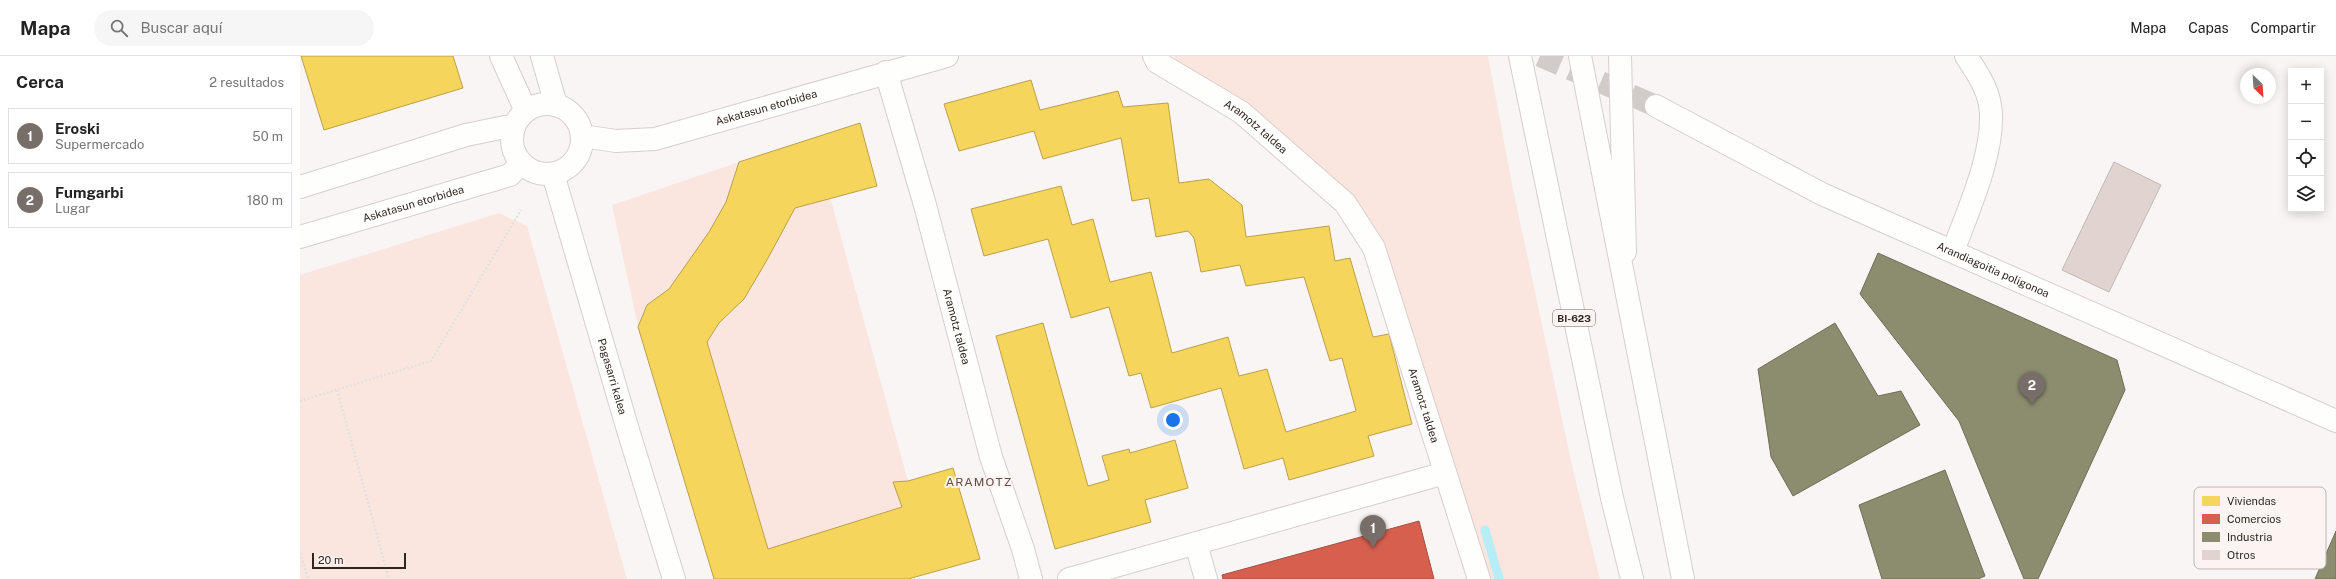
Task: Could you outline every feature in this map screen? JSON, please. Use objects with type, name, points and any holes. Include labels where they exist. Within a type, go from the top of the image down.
[{"type":"street","points":[[300,187],[466,135],[505,127],[520,119],[540,104],[556,105],[571,113],[581,128],[582,136],[578,156],[563,171],[553,174],[536,172],[521,163],[512,146],[520,119],[501,56]]},
{"type":"street","points":[[542,56],[556,105]]},
{"type":"street","name":"Askatasun etorbidea","points":[[582,136],[616,141],[655,139],[886,72],[947,56]]},
{"type":"street","name":"Aramotz taldea","points":[[1154,56],[1157,62],[1241,112],[1345,203],[1374,248],[1479,579]]},
{"type":"street","name":"BI-623","points":[[1520,56],[1610,490],[1632,579]]},
{"type":"street","points":[[1580,56],[1683,579]]},
{"type":"street","points":[[1620,56],[1626,293]]},
{"type":"street","points":[[1953,251],[1989,148],[1990,105],[1979,76],[1966,56]]},
{"type":"street","name":"Aramotz taldea","points":[[886,72],[925,206],[991,457],[1023,549],[1031,579]]},
{"type":"street","name":"Arandiagoitia poligonoa","points":[[1656,106],[1822,194],[2336,421]]},
{"type":"street","name":"Askatasun etorbidea","points":[[300,237],[510,175],[521,163]]},
{"type":"street","name":"Pagasarri kalea","points":[[553,174],[628,430],[674,579]]},
{"type":"street","points":[[1069,579],[1445,473]]},
{"type":"street","points":[[1196,544],[1206,579]]},
{"type":"path","points":[[300,401],[431,361],[521,210]]},
{"type":"path","points":[[337,390],[390,579]]},
{"type":"path","points":[[300,552],[308,579]]},
{"type":"shaded area","points":[[1174,56],[1488,56],[1512,184],[1573,470],[1600,579],[1479,579],[1406,346],[1345,203],[1187,79]]},
{"type":"shaded area","points":[[739,162],[726,202],[709,232],[669,289],[647,305],[638,327],[612,205]]},
{"type":"shaded area","points":[[830,197],[908,481],[902,507],[768,549],[707,342],[719,323],[744,298],[767,260],[795,208]]},
{"type":"shaded area","points":[[499,213],[527,226],[627,579],[300,579],[300,275]]},
{"type":"building: Viviendas","points":[[301,56],[453,56],[463,88],[324,130]]},
{"type":"building: Viviendas","points":[[1031,80],[1040,110],[1118,91],[1123,107],[1168,103],[1179,183],[1209,179],[1242,205],[1246,237],[1329,226],[1335,261],[1350,258],[1373,337],[1389,334],[1412,424],[1368,436],[1374,456],[1289,480],[1283,458],[1244,469],[1221,388],[1151,408],[1141,373],[1129,376],[1109,307],[1071,318],[1048,239],[984,256],[971,209],[1061,186],[1072,225],[1093,219],[1110,282],[1151,272],[1172,353],[1228,337],[1239,376],[1267,369],[1286,432],[1356,411],[1342,358],[1330,361],[1304,277],[1246,286],[1240,265],[1201,272],[1194,238],[1188,231],[1156,237],[1149,198],[1132,201],[1121,138],[1043,159],[1034,131],[959,151],[944,104]]},
{"type":"building: Viviendas","points":[[860,123],[877,186],[795,208],[744,299],[719,323],[707,342],[768,549],[902,507],[893,482],[908,481],[953,468],[980,559],[908,579],[714,579],[638,327],[647,305],[669,289],[709,232],[726,202],[739,162]]},
{"type":"building: Viviendas","points":[[1043,323],[1088,486],[1109,480],[1102,456],[1129,449],[1130,453],[1175,440],[1188,488],[1145,500],[1151,522],[1055,549],[996,336]]},
{"type":"building: Comercios","points":[[1419,521],[1434,579],[1223,579],[1222,575]]},
{"type":"building: Industria","points":[[1878,253],[2117,360],[2125,390],[2038,579],[2024,579],[1959,421],[1860,294]]},
{"type":"building: Industria","points":[[1835,323],[1878,396],[1901,391],[1920,425],[1793,496],[1771,457],[1758,369]]},
{"type":"building: Industria","points":[[1945,470],[1985,576],[1978,579],[1882,579],[1859,505]]},
{"type":"building: Industria","points":[[2336,531],[2336,579],[2315,579],[2319,569],[2326,569],[2326,554]]},
{"type":"building: Otros","points":[[2114,162],[2161,185],[2109,292],[2062,270]]},
{"type":"waterway","points":[[1485,530],[1499,579]]},
{"type":"tunnel","points":[[1540,56],[1656,106]]},
{"type":"place","name":"Fumgarbi","points":[[2032,405]]},
{"type":"place","name":"Eroski","points":[[1373,548]]},
{"type":"district","name":"ARAMOTZ","points":[[979,482]]}]
